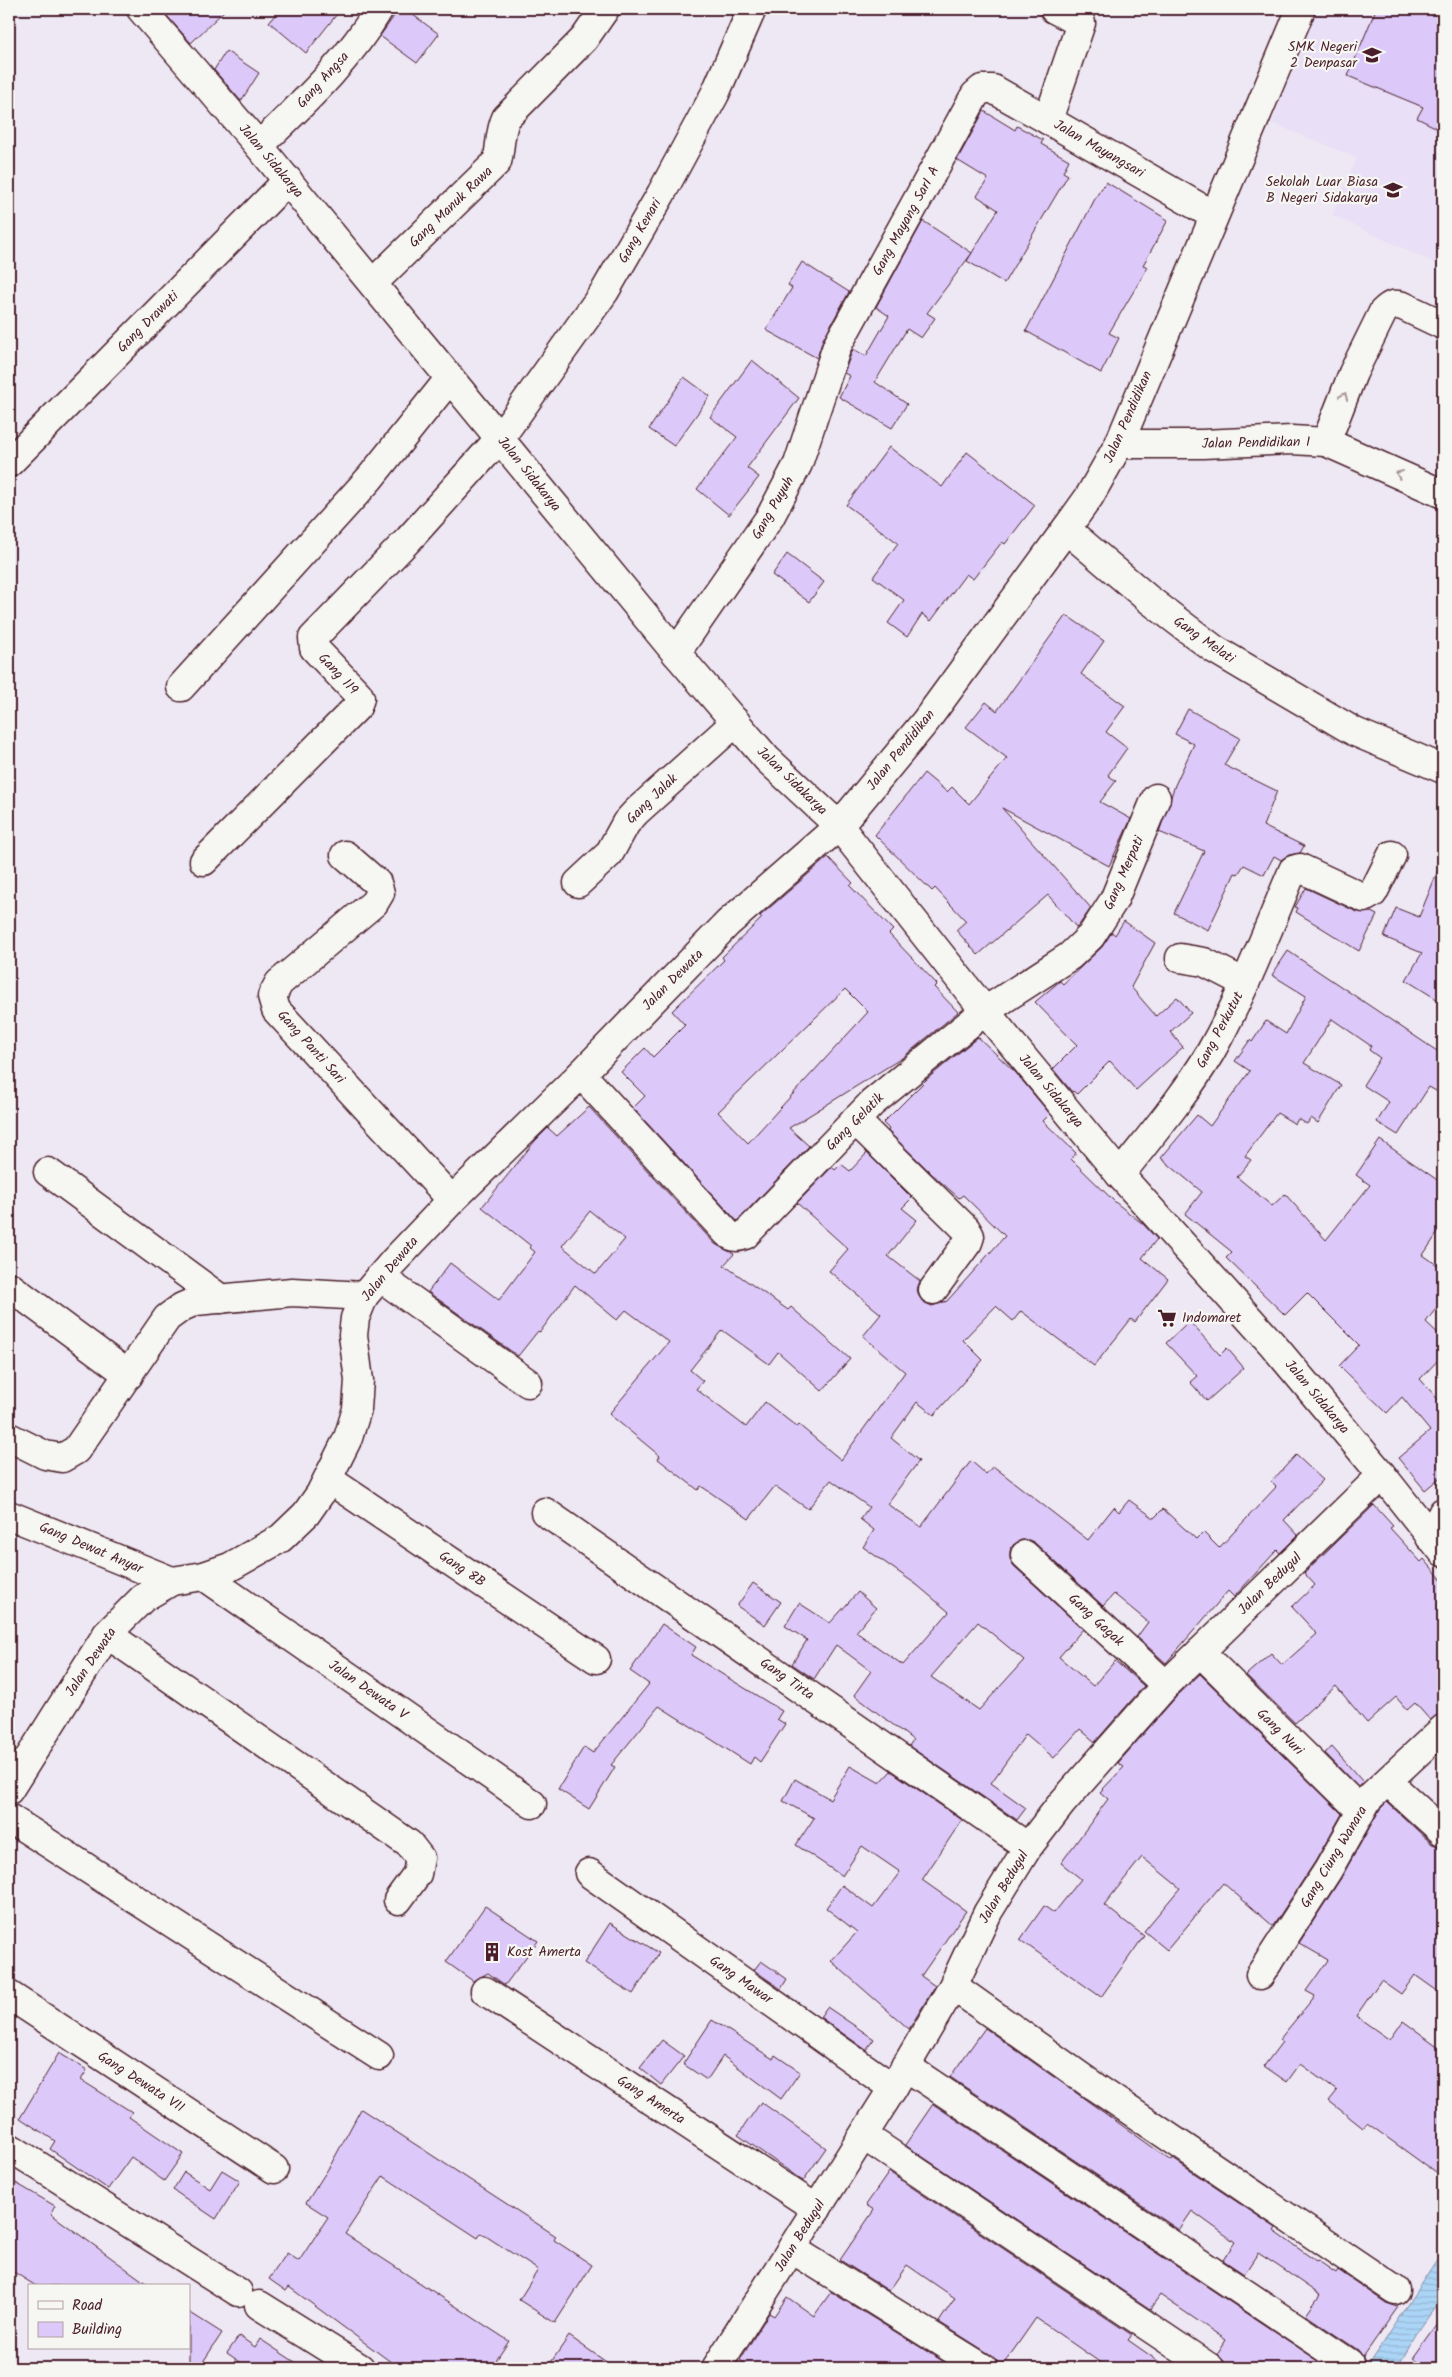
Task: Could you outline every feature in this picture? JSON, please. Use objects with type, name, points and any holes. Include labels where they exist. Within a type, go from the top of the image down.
[{"type":"street","name":"Jalan Sidakarya","points":[[140,9],[288,180],[676,653],[767,759],[839,826],[985,1011],[1120,1175],[1273,1346],[1382,1475],[1437,1545]]},
{"type":"street","name":"Gang Angsa","points":[[259,146],[324,83],[368,28],[379,9]]},
{"type":"street","name":"Gang Manuk Rawa","points":[[373,283],[497,162],[501,146],[500,131],[506,118],[584,39],[605,9]]},
{"type":"street","name":"Gang Kenari","points":[[500,438],[605,291],[661,194],[714,94],[752,9]]},
{"type":"street","name":"Jalan Mayangsari","points":[[1054,9],[1085,16],[1048,120],[1213,215]]},
{"type":"street","name":"Jalan Pendidikan","points":[[839,826],[925,722],[1089,497],[1119,444],[1213,215],[1301,9]]},
{"type":"street","name":"Gang Mayang SarI A","points":[[837,346],[975,95],[982,89],[993,89],[1048,120]]},
{"type":"street","name":"Gang Drawati","points":[[9,463],[288,180]]},
{"type":"street","points":[[1326,442],[1353,373],[1383,312],[1389,306],[1396,304],[1443,325]]},
{"type":"street","name":"Gang Puyuh","points":[[676,653],[770,517],[798,464],[837,346]]},
{"type":"street","points":[[181,687],[370,478],[450,378]]},
{"type":"street","name":"Gang 119","points":[[204,861],[357,707],[360,698],[358,694],[314,648],[313,638],[409,539],[500,438]]},
{"type":"street","name":"Jalan Pendidikan I","points":[[1119,444],[1202,444],[1292,440],[1326,442],[1443,494]]},
{"type":"street","name":"Gang Melati","points":[[1066,528],[1147,598],[1214,649],[1356,732],[1443,769]]},
{"type":"street","name":"Gang Jalak","points":[[578,883],[610,854],[626,823],[636,812],[736,722]]},
{"type":"street","name":"Gang Merpati","points":[[985,1011],[1070,956],[1091,936],[1114,900],[1156,798]]},
{"type":"street","name":"Jalan Dewata","points":[[9,1790],[107,1634],[143,1598],[172,1581],[204,1576],[230,1567],[280,1538],[306,1514],[328,1479],[348,1438],[357,1409],[359,1380],[353,1335],[355,1318],[372,1287],[452,1200],[581,1074],[728,924],[839,826]]},
{"type":"street","name":"Gang Panti Sari","points":[[345,855],[377,883],[380,893],[374,903],[279,983],[272,996],[276,1010],[452,1200]]},
{"type":"street","name":"Gang Perkutut","points":[[1120,1175],[1185,1092],[1210,1052],[1245,983],[1293,870],[1300,868],[1364,898],[1373,892],[1392,855]]},
{"type":"street","points":[[1180,958],[1204,962],[1245,983]]},
{"type":"street","name":"Gang Gelatik","points":[[581,1074],[731,1237],[738,1238],[746,1234],[872,1103],[985,1011]]},
{"type":"street","points":[[855,1120],[943,1205],[966,1229],[970,1236],[968,1242],[933,1290]]},
{"type":"street","points":[[48,1172],[221,1298]]},
{"type":"street","points":[[9,1286],[129,1375]]},
{"type":"street","points":[[9,1436],[45,1455],[62,1458],[76,1450],[167,1318],[182,1307],[196,1301],[221,1298],[372,1287],[528,1383]]},
{"type":"street","name":"Jalan Bedugul","points":[[716,2368],[864,2136],[953,1986],[988,1912],[1028,1847],[1062,1803],[1166,1685],[1382,1475]]},
{"type":"street","name":"Gang 8B","points":[[328,1479],[596,1658]]},
{"type":"street","name":"Gang Tirta","points":[[546,1512],[1028,1847]]},
{"type":"street","points":[[1437,1545],[1443,1512]]},
{"type":"street","name":"Gang Dewat Anyar","points":[[9,1515],[172,1581]]},
{"type":"street","name":"Gang Gagak","points":[[1025,1555],[1166,1685]]},
{"type":"street","name":"Jalan Dewata V","points":[[204,1576],[532,1804]]},
{"type":"street","points":[[107,1634],[409,1844],[420,1858],[417,1874],[398,1900]]},
{"type":"street","name":"Gang Nuri","points":[[1200,1652],[1361,1811]]},
{"type":"street","name":"Gang Ciung Wanara","points":[[1260,1975],[1328,1870],[1368,1799],[1443,1729]]},
{"type":"street","points":[[1388,1782],[1443,1832]]},
{"type":"street","points":[[9,1818],[379,2056]]},
{"type":"street","name":"Gang Mawar","points":[[589,1872],[899,2077],[1349,2363]]},
{"type":"street","points":[[953,1986],[1095,2087],[1395,2290]]},
{"type":"street","name":"Gang Amerta","points":[[485,1991],[817,2209]]},
{"type":"street","name":"Gang Dewata VII","points":[[9,1995],[274,2169]]},
{"type":"street","points":[[864,2136],[1210,2368]]},
{"type":"street","points":[[9,2147],[360,2368]]},
{"type":"street","points":[[792,2249],[983,2368]]},
{"type":"shaded area","name":"SMK Negeri 2 Denpasar","points":[[1318,9],[1443,9],[1443,267],[1332,215],[1357,158],[1272,123]]},
{"type":"water","points":[[1443,2250],[1443,2296],[1421,2327],[1397,2368],[1366,2368]]},
{"type":"building","points":[[161,9],[226,9],[191,43]]},
{"type":"building","points":[[280,9],[341,9],[306,53],[269,22]]},
{"type":"building","points":[[399,9],[405,9],[439,34],[417,63],[380,36]]},
{"type":"building","points":[[1376,9],[1426,9],[1443,16],[1443,131],[1417,118],[1423,107],[1348,76]]},
{"type":"building","points":[[226,51],[259,73],[241,101],[214,70]]},
{"type":"building","points":[[984,111],[1015,130],[1017,126],[1043,140],[1041,144],[1069,160],[1063,172],[1068,175],[1004,283],[967,261],[998,210],[977,196],[988,179],[957,160]]},
{"type":"building","points":[[1106,182],[1168,220],[1143,265],[1148,267],[1109,333],[1119,338],[1101,373],[1026,331],[1097,195]]},
{"type":"building","points":[[923,221],[972,253],[927,313],[935,318],[921,338],[907,329],[875,382],[907,404],[892,428],[839,397],[850,376],[844,373],[853,349],[866,356],[889,316],[876,307]]},
{"type":"building","points":[[802,262],[849,292],[823,339],[817,358],[766,330],[792,288],[788,285]]},
{"type":"building","points":[[752,360],[799,398],[747,468],[759,477],[729,515],[697,489],[737,437],[710,417]]},
{"type":"building","points":[[684,377],[710,396],[674,446],[649,429]]},
{"type":"building","points":[[889,447],[942,487],[967,452],[1035,505],[1005,544],[1002,542],[973,579],[966,574],[931,621],[922,614],[907,637],[888,623],[904,600],[873,577],[898,543],[846,505]]},
{"type":"building","points":[[787,554],[824,582],[809,602],[772,575]]},
{"type":"building","points":[[1066,615],[1104,641],[1081,674],[1125,706],[1106,732],[1127,748],[1108,775],[1116,781],[1100,802],[1131,819],[1109,866],[1002,808],[1091,908],[1077,928],[1048,895],[978,955],[956,930],[966,921],[935,888],[932,891],[875,835],[924,773],[947,792],[952,787],[969,804],[1007,758],[966,727],[986,702],[997,711]]},
{"type":"building","points":[[1188,709],[1240,738],[1224,765],[1277,791],[1263,826],[1304,846],[1300,853],[1289,855],[1281,860],[1274,856],[1264,875],[1244,865],[1238,874],[1235,873],[1208,930],[1174,913],[1204,851],[1159,832],[1175,785],[1194,744],[1175,734]]},
{"type":"building","points":[[828,857],[853,883],[850,886],[893,930],[889,934],[937,984],[934,987],[958,1012],[902,1058],[789,1128],[809,1146],[737,1221],[633,1108],[645,1096],[621,1072],[645,1048],[653,1057],[685,1025],[672,1011],[724,960],[722,957],[762,918],[760,916]],"holes":[[[845,989],[868,1012],[748,1143],[718,1112]]]},
{"type":"building","points":[[1443,858],[1443,1003],[1406,980],[1422,953],[1384,937],[1396,908],[1419,917]]},
{"type":"building","points":[[1306,888],[1357,912],[1371,912],[1377,915],[1359,951],[1296,912],[1298,908],[1295,907]]},
{"type":"building","points":[[1124,921],[1155,943],[1131,987],[1156,1016],[1177,997],[1191,1013],[1170,1032],[1183,1047],[1136,1090],[1110,1061],[1077,1094],[1072,1092],[1053,1069],[1077,1045],[1035,1002],[1060,981],[1063,984],[1102,947],[1112,932],[1115,935]]},
{"type":"building","points":[[1288,951],[1443,1055],[1443,1095],[1429,1087],[1398,1135],[1377,1122],[1389,1102],[1363,1085],[1380,1058],[1369,1050],[1371,1046],[1332,1019],[1304,1063],[1341,1085],[1318,1123],[1311,1118],[1307,1124],[1298,1119],[1295,1124],[1277,1113],[1245,1156],[1251,1160],[1237,1177],[1272,1206],[1285,1194],[1326,1240],[1370,1185],[1356,1175],[1380,1140],[1443,1184],[1443,1225],[1423,1255],[1443,1269],[1443,1299],[1426,1322],[1443,1338],[1443,1355],[1420,1379],[1443,1405],[1443,1475],[1425,1490],[1398,1458],[1430,1431],[1402,1397],[1387,1413],[1339,1366],[1359,1345],[1307,1293],[1285,1315],[1226,1258],[1232,1252],[1185,1214],[1202,1192],[1161,1158],[1197,1115],[1210,1126],[1250,1071],[1235,1061],[1250,1040],[1252,1042],[1266,1021],[1286,1034],[1306,996],[1272,975]]},
{"type":"building","points":[[978,1037],[1016,1073],[1050,1114],[1043,1121],[1076,1153],[1071,1159],[1115,1202],[1143,1224],[1157,1239],[1142,1258],[1168,1279],[1135,1322],[1131,1319],[1094,1366],[1021,1311],[1013,1321],[996,1306],[963,1340],[983,1360],[934,1415],[917,1402],[891,1438],[919,1461],[887,1504],[921,1527],[971,1461],[986,1474],[993,1466],[1088,1540],[1114,1507],[1119,1512],[1129,1500],[1154,1518],[1163,1509],[1196,1539],[1203,1532],[1219,1548],[1276,1487],[1271,1482],[1296,1455],[1323,1480],[1284,1520],[1298,1535],[1280,1553],[1277,1550],[1234,1597],[1228,1591],[1166,1663],[1137,1637],[1148,1622],[1114,1594],[1103,1606],[1035,1543],[1029,1540],[1021,1540],[1013,1545],[1010,1551],[1010,1559],[1014,1566],[1083,1629],[1059,1657],[1093,1686],[1115,1661],[1144,1686],[1095,1742],[1080,1729],[1054,1758],[1026,1734],[991,1783],[1026,1808],[1017,1820],[909,1746],[913,1740],[854,1695],[871,1671],[836,1645],[814,1679],[792,1664],[807,1640],[785,1626],[799,1603],[830,1623],[858,1592],[876,1608],[856,1632],[903,1665],[949,1612],[917,1585],[863,1547],[874,1530],[860,1519],[869,1507],[831,1480],[808,1509],[775,1486],[749,1519],[701,1486],[698,1490],[658,1459],[660,1456],[609,1414],[669,1342],[626,1310],[617,1320],[575,1285],[540,1332],[538,1331],[518,1356],[428,1292],[450,1263],[499,1300],[535,1252],[529,1247],[531,1246],[482,1207],[535,1141],[548,1128],[557,1136],[589,1107],[715,1244],[734,1254],[724,1265],[788,1310],[791,1307],[850,1359],[822,1391],[778,1352],[769,1364],[722,1330],[690,1370],[703,1381],[696,1389],[746,1427],[765,1402],[797,1427],[799,1425],[841,1460],[905,1372],[863,1336],[881,1314],[829,1271],[848,1249],[797,1203],[832,1167],[835,1170],[841,1164],[850,1171],[867,1153],[912,1198],[902,1208],[917,1220],[888,1256],[920,1281],[917,1289],[919,1296],[923,1302],[932,1306],[947,1301],[1005,1236],[963,1195],[959,1198],[933,1175],[888,1131],[889,1129],[883,1123],[927,1079]],"holes":[[[590,1211],[625,1239],[596,1274],[562,1246]],[[978,1622],[1024,1660],[979,1710],[931,1677]]]},
{"type":"building","points":[[1189,1321],[1220,1355],[1227,1348],[1244,1368],[1207,1401],[1190,1382],[1197,1376],[1166,1343]]},
{"type":"building","points":[[1374,1505],[1393,1526],[1390,1528],[1421,1562],[1424,1559],[1443,1581],[1443,1714],[1430,1720],[1415,1703],[1407,1710],[1396,1697],[1367,1723],[1336,1686],[1295,1723],[1246,1675],[1271,1653],[1282,1665],[1317,1634],[1292,1607],[1315,1585],[1304,1573]]},
{"type":"building","points":[[753,1583],[781,1602],[765,1625],[737,1606]]},
{"type":"building","points":[[662,1624],[696,1647],[691,1655],[782,1711],[777,1719],[785,1724],[760,1762],[754,1757],[750,1764],[659,1706],[611,1765],[615,1767],[589,1809],[558,1789],[584,1747],[593,1753],[649,1684],[630,1671]]},
{"type":"building","points":[[1200,1674],[1342,1814],[1315,1862],[1273,1926],[1223,1883],[1167,1950],[1144,1931],[1180,1888],[1142,1857],[1104,1905],[1144,1936],[1101,1997],[1020,1940],[1044,1906],[1054,1913],[1081,1879],[1061,1863],[1108,1799],[1100,1792],[1124,1767],[1118,1763],[1177,1696]]},
{"type":"building","points":[[1332,1747],[1363,1782],[1358,1787],[1325,1753]]},
{"type":"building","points":[[850,1766],[880,1783],[891,1771],[962,1820],[922,1880],[966,1911],[921,1976],[935,1986],[909,2029],[831,1961],[857,1932],[826,1908],[842,1885],[873,1908],[900,1872],[862,1846],[842,1876],[796,1845],[814,1818],[783,1801],[795,1779],[830,1799]]},
{"type":"building","points":[[1387,1802],[1432,1844],[1443,1847],[1443,1995],[1415,1975],[1401,1994],[1381,1980],[1356,2016],[1390,2040],[1403,2021],[1443,2050],[1443,2178],[1367,2123],[1363,2128],[1329,2101],[1337,2091],[1300,2064],[1287,2082],[1264,2066],[1282,2042],[1279,2040],[1315,1996],[1306,1991],[1328,1960],[1299,1943],[1341,1878],[1380,1809]]},
{"type":"building","name":"Kost Amerta","points":[[485,1906],[538,1941],[505,1985],[488,1973],[473,1981],[446,1962]]},
{"type":"building","points":[[610,1923],[659,1953],[633,1994],[584,1963]]},
{"type":"building","points":[[761,1961],[787,1979],[781,1989],[754,1970]]},
{"type":"building","points":[[827,2007],[874,2039],[866,2050],[820,2017]]},
{"type":"building","points":[[712,2020],[773,2059],[775,2055],[800,2072],[781,2099],[723,2056],[707,2080],[683,2064]]},
{"type":"building","points":[[985,2028],[1172,2161],[1173,2159],[1276,2228],[1274,2231],[1316,2261],[1336,2273],[1338,2270],[1386,2303],[1398,2307],[1363,2357],[1358,2350],[1306,2315],[1320,2295],[1278,2266],[1258,2253],[1244,2274],[1223,2260],[1235,2242],[1192,2211],[1179,2230],[950,2077]]},
{"type":"building","points":[[662,2040],[684,2056],[661,2085],[640,2068]]},
{"type":"building","points":[[59,2053],[87,2070],[81,2080],[132,2112],[129,2117],[183,2154],[164,2181],[131,2157],[108,2189],[50,2149],[55,2141],[20,2118]]},
{"type":"building","points":[[761,2102],[826,2148],[803,2181],[738,2135]]},
{"type":"building","points":[[933,2104],[1329,2368],[1226,2368],[1224,2361],[1217,2354],[1226,2340],[1160,2295],[1150,2309],[905,2145]]},
{"type":"building","points":[[361,2109],[556,2236],[554,2240],[592,2265],[555,2323],[519,2300],[538,2270],[481,2233],[478,2238],[383,2176],[345,2234],[509,2341],[491,2368],[399,2368],[289,2287],[286,2291],[269,2279],[287,2253],[299,2261],[328,2217],[306,2203],[330,2166]]},
{"type":"building","points":[[222,2170],[240,2181],[216,2219],[173,2190],[184,2172],[210,2189]]},
{"type":"building","points":[[889,2172],[1132,2335],[1128,2340],[1168,2368],[1108,2368],[1036,2318],[1001,2368],[999,2368],[997,2361],[991,2355],[939,2322],[955,2298],[907,2265],[889,2291],[840,2260],[874,2210],[866,2205]]},
{"type":"building","points":[[9,2179],[55,2206],[51,2214],[147,2284],[33,2284],[9,2269]]},
{"type":"building","points":[[831,2292],[954,2368],[751,2368],[740,2360],[769,2313],[774,2316],[787,2297],[814,2316]]},
{"type":"building","points":[[190,2313],[222,2333],[199,2368],[189,2368]]},
{"type":"building","points":[[1443,2316],[1443,2368],[1427,2368],[1413,2358]]},
{"type":"building","points":[[239,2336],[255,2347],[260,2339],[304,2368],[240,2368],[243,2364],[227,2353]]},
{"type":"building","points":[[569,2336],[615,2368],[547,2368]]},
{"type":"place","name":"SMK Negeri 2 Denpasar","points":[[1372,55]]},
{"type":"place","name":"Sekolah Luar Biasa B Negeri Sidakarya","points":[[1393,190]]},
{"type":"place","name":"Indomaret","points":[[1167,1318]]},
{"type":"place","name":"Kost Amerta","points":[[492,1952]]}]
